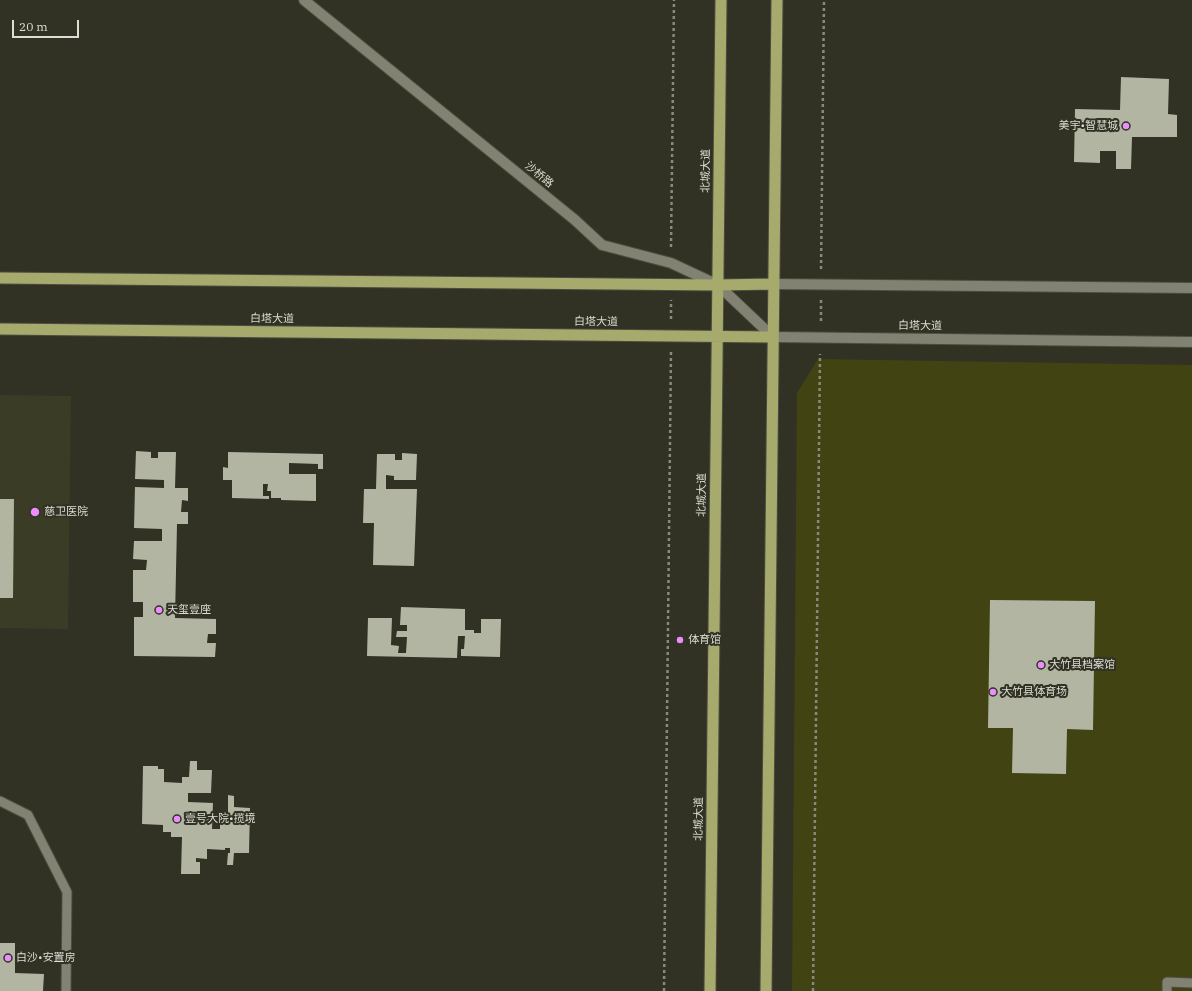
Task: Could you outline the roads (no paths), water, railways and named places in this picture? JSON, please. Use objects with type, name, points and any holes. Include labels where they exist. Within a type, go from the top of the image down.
[{"type":"highway","name":"北城大道","points":[[710,991],[721,0]]},
{"type":"highway","points":[[766,991],[777,0]]},
{"type":"highway","points":[[0,278],[774,284]]},
{"type":"highway","name":"白塔大道","points":[[0,329],[773,337]]},
{"type":"main road","name":"沙桥路","points":[[304,0],[575,220],[602,244],[671,263],[718,284],[773,337]]},
{"type":"main road","points":[[774,284],[1192,288]]},
{"type":"main road","name":"白塔大道","points":[[773,337],[1192,342]]},
{"type":"lane","points":[[0,801],[28,814],[67,892],[66,991]]},
{"type":"lane","points":[[1167,991],[1167,982],[1192,983]]},
{"type":"place","name":"美宇•智慧城","points":[[1126,126]]},
{"type":"place","name":"慈卫医院","points":[[35,512]]},
{"type":"place","name":"天玺壹座","points":[[159,610]]},
{"type":"place","name":"体育馆","points":[[680,640]]},
{"type":"place","name":"大竹县档案馆","points":[[1041,665]]},
{"type":"place","name":"大竹县体育场","points":[[993,692]]},
{"type":"place","name":"壹号大院•揽境","points":[[177,819]]},
{"type":"place","name":"白沙•安置房","points":[[8,958]]}]
